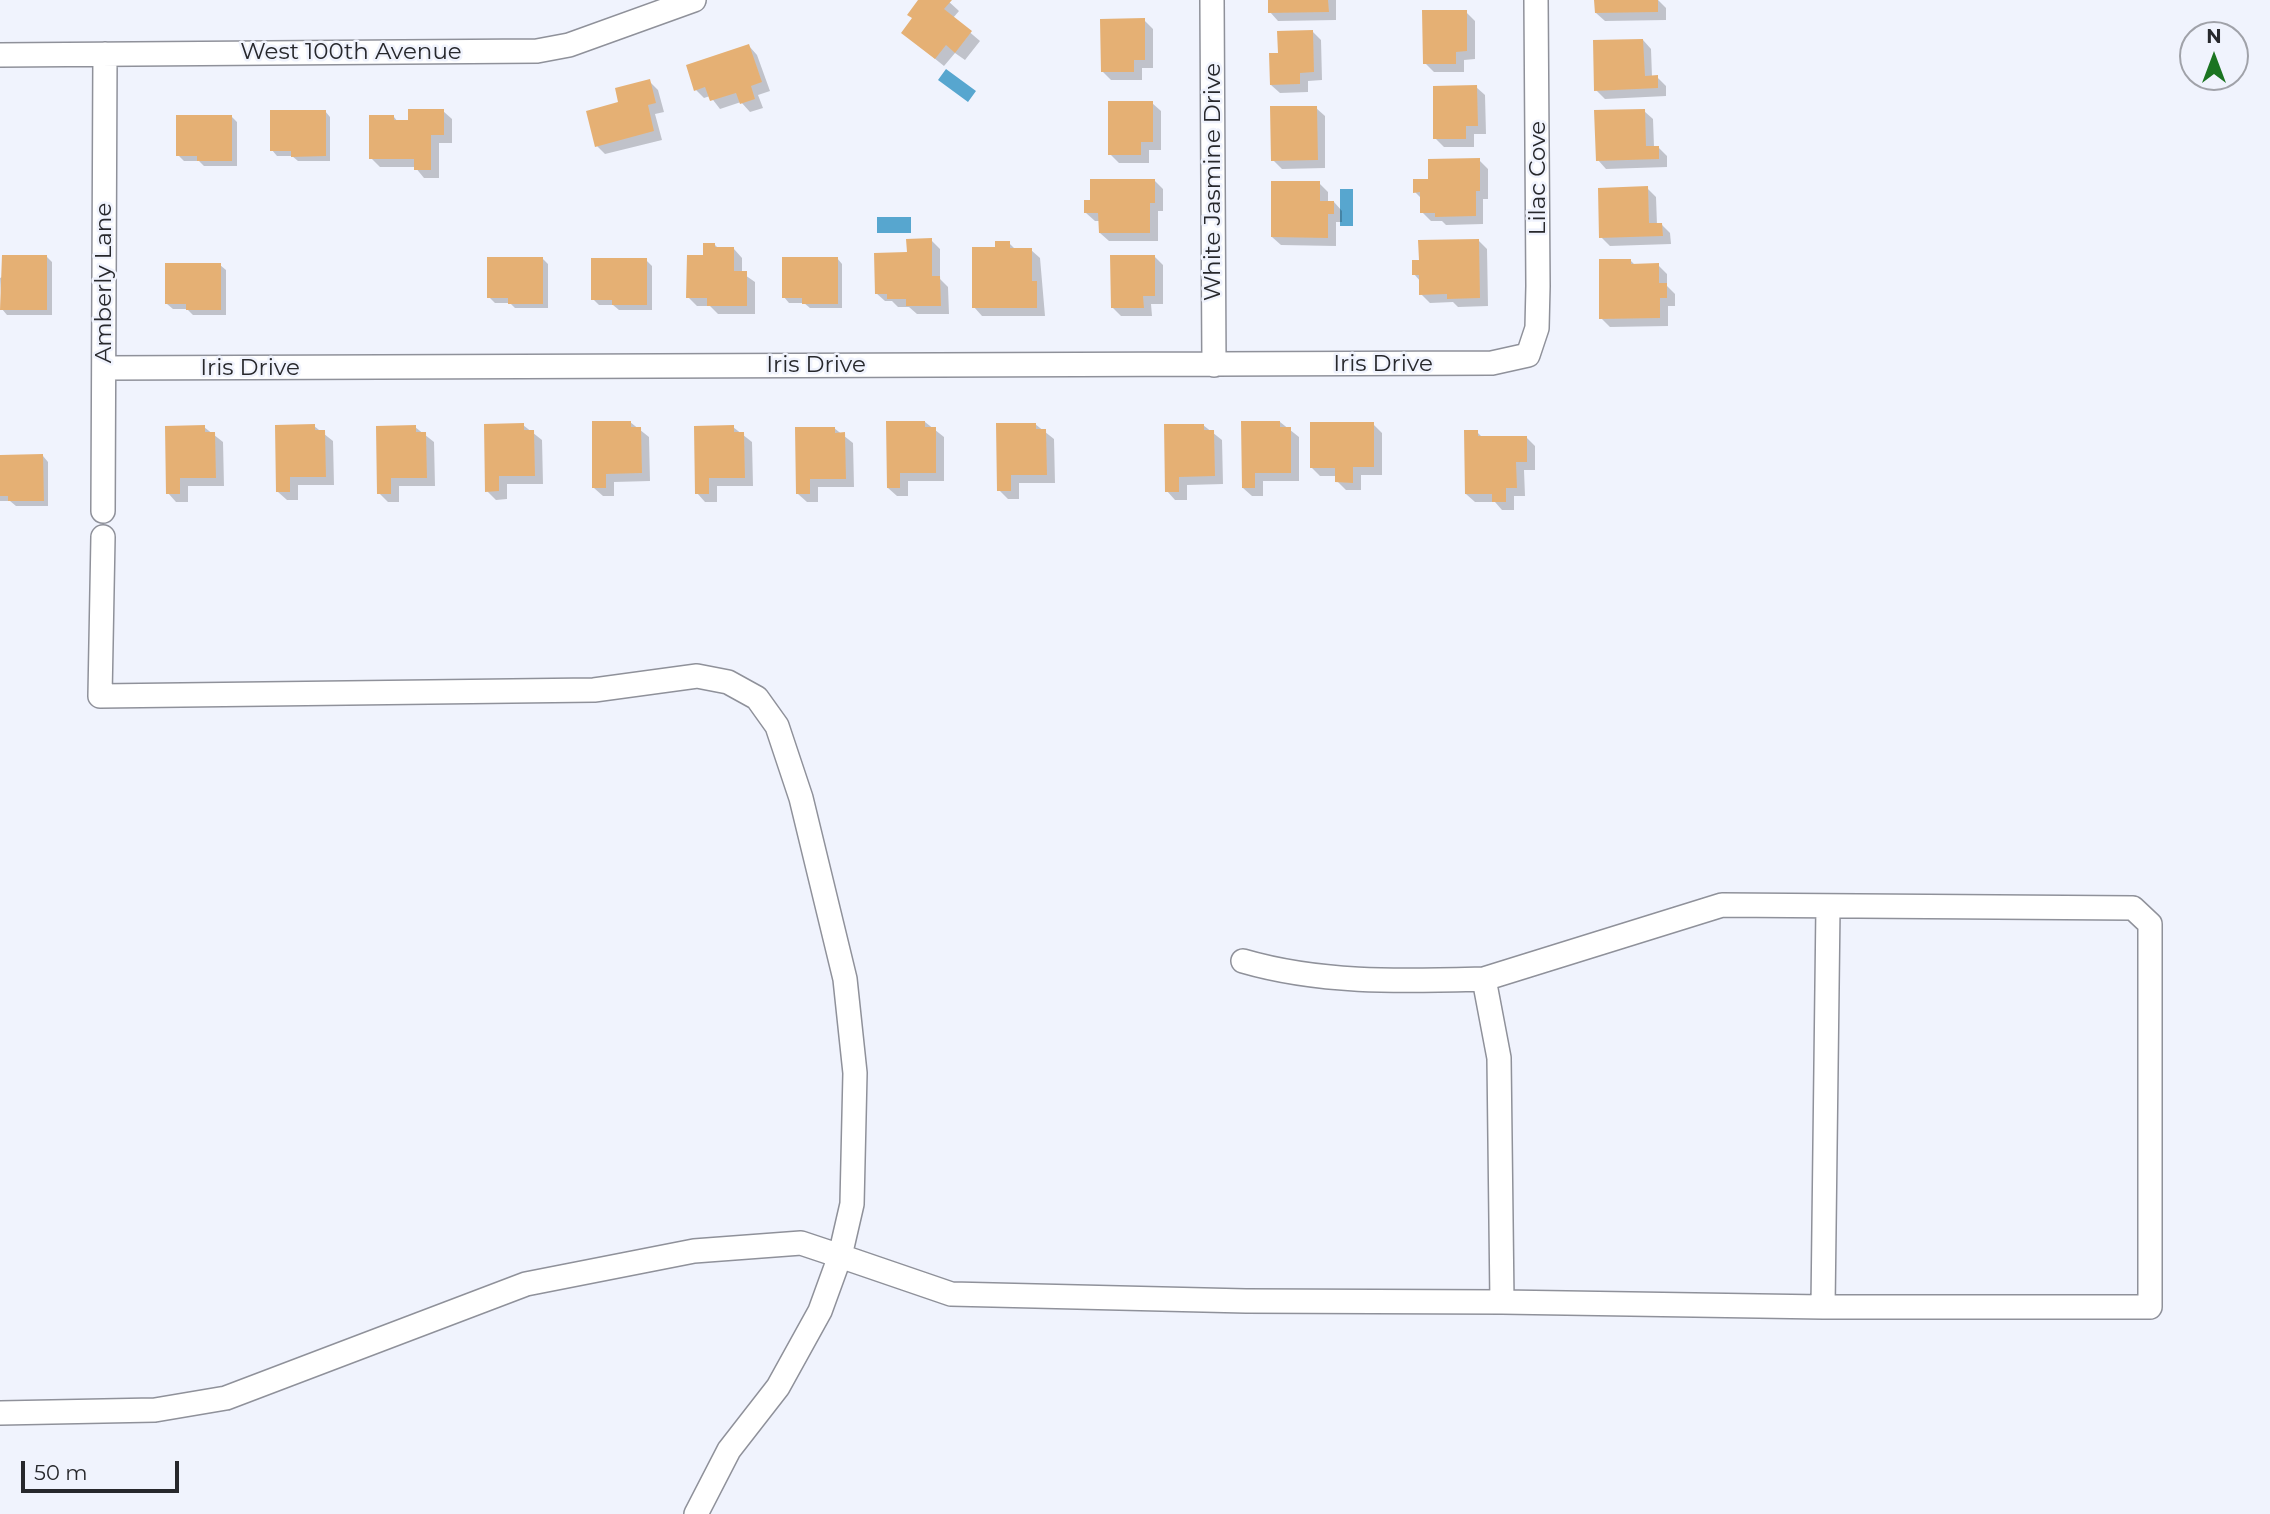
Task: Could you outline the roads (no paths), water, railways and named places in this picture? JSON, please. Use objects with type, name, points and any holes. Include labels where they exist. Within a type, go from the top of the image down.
[{"type":"street","name":"West 100th Avenue","points":[[0,55],[537,51],[581,41],[694,0]]},
{"type":"street","name":"White Jasmine Drive","points":[[1212,0],[1214,365]]},
{"type":"street","name":"Lilac Cove","points":[[1528,355],[1536,328],[1538,286],[1536,0]]},
{"type":"street","name":"Amberly Lane","points":[[103,511],[105,54]]},
{"type":"street","name":"Iris Drive","points":[[104,368],[1492,363],[1528,355]]},
{"type":"street","points":[[103,537],[100,696],[594,690],[697,676],[728,682],[757,698],[777,726],[801,798],[845,979],[855,1073],[852,1204],[841,1256],[820,1311],[784,1376],[729,1450],[696,1514]]},
{"type":"street","points":[[0,1413],[155,1410],[226,1398],[526,1284],[694,1251],[801,1243],[951,1294],[1246,1301],[1823,1307],[2150,1307],[2150,924],[2133,908],[1721,905],[1485,979],[1369,981],[1283,973],[1243,961]]},
{"type":"street","points":[[1823,1307],[1828,907]]},
{"type":"street","points":[[1485,979],[1499,1058],[1502,1302]]},
{"type":"water","points":[[946,69],[976,91],[968,102],[938,80]]},
{"type":"water","points":[[1340,189],[1353,189],[1353,226],[1340,226]]},
{"type":"water","points":[[877,217],[911,217],[911,233],[877,233]]}]
